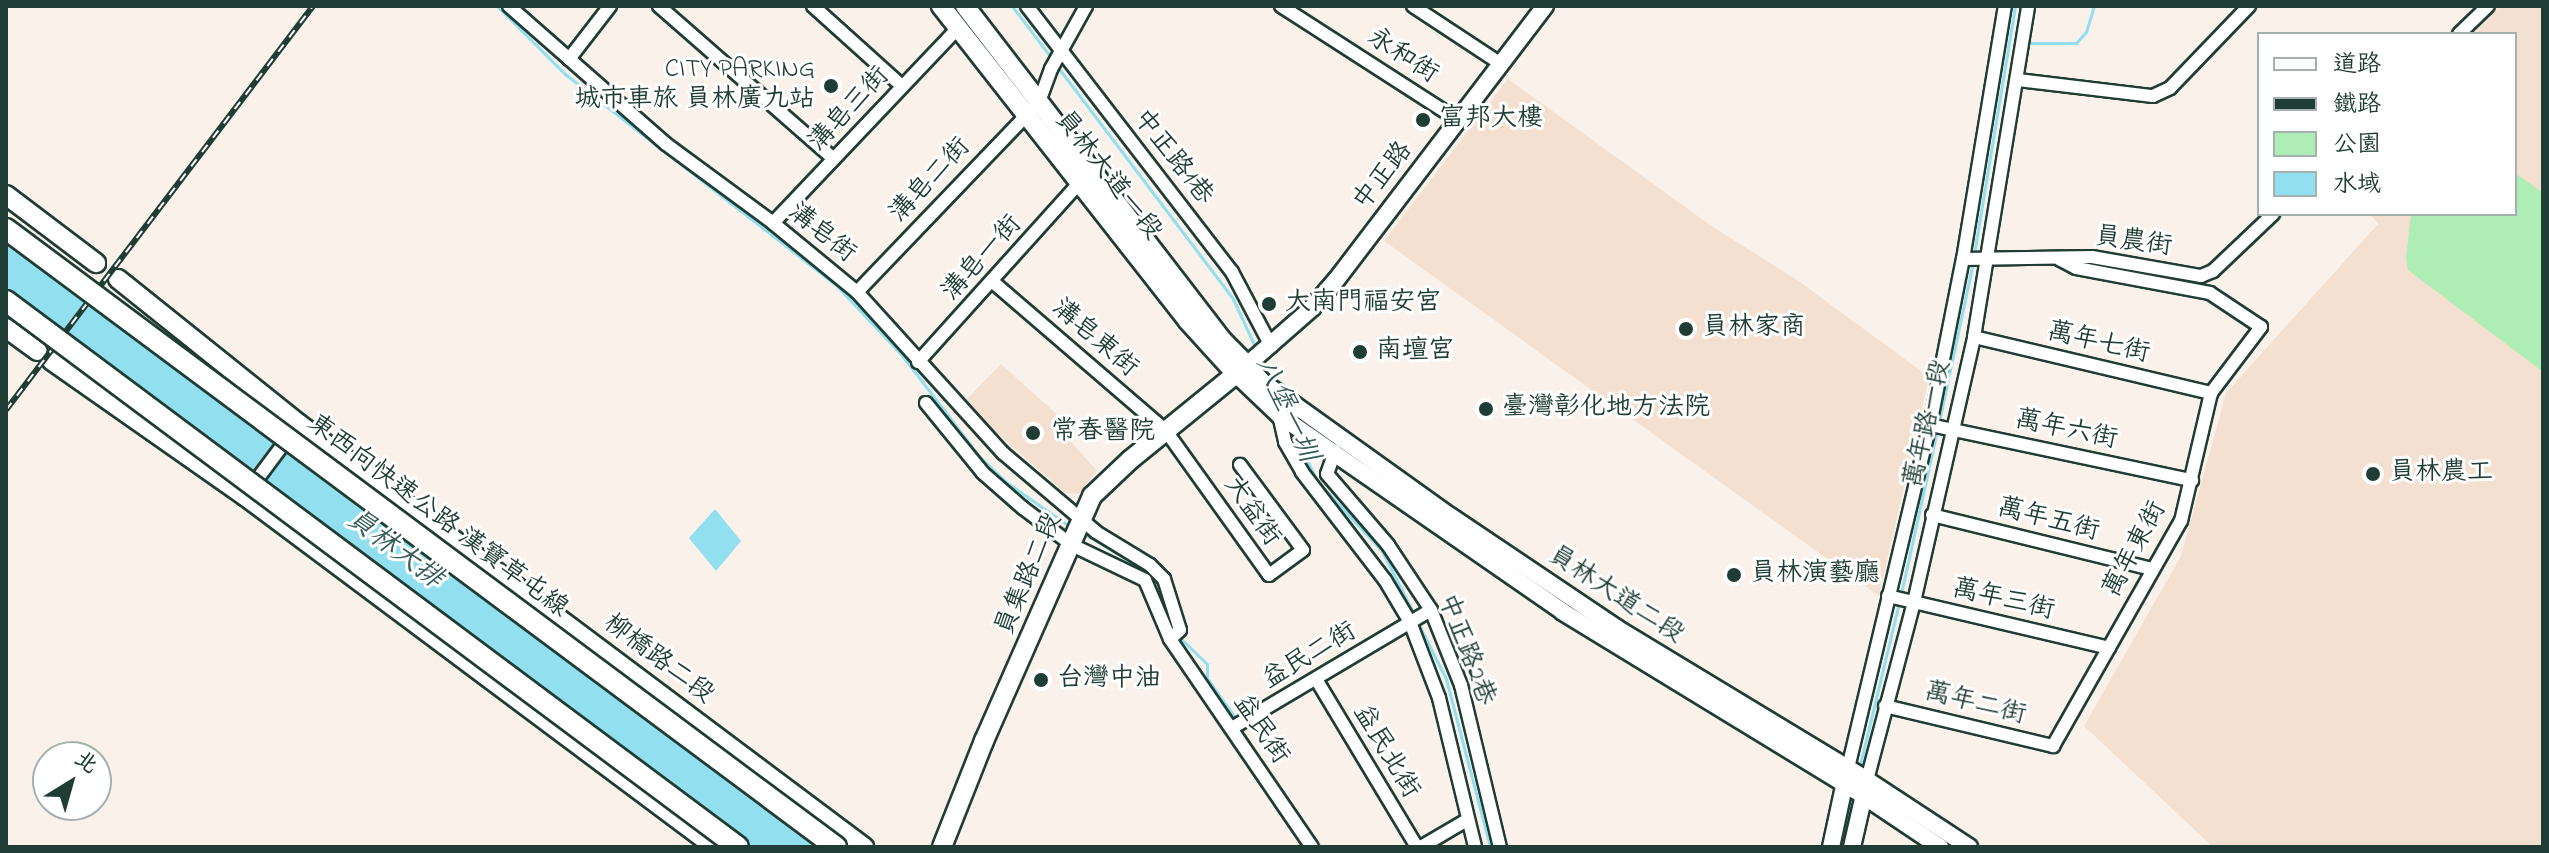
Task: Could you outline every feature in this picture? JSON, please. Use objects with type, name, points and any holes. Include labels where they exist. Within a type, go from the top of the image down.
[{"type":"highway","points":[[6,214],[210,372],[244,407]]},
{"type":"highway","name":"東西向快速公路 漢寶草屯線","points":[[6,229],[836,847]]},
{"type":"highway","points":[[6,301],[248,485],[738,847]]},
{"type":"highway","points":[[6,316],[198,457],[248,485]]},
{"type":"main road","name":"員林大道一段","points":[[941,6],[1032,107],[1223,341],[1242,370]]},
{"type":"main road","name":"員林大道一段","points":[[965,6],[1079,183],[1188,321],[1242,370]]},
{"type":"main road","points":[[6,195],[96,263]]},
{"type":"main road","name":"柳橋路二段","points":[[118,279],[299,424],[864,847]]},
{"type":"main road","points":[[6,328],[248,485],[715,847]]},
{"type":"main road","name":"員集路二段","points":[[942,847],[992,721],[1082,518],[1101,486],[1242,370]]},
{"type":"street","name":"溝皂街","points":[[509,6],[666,144],[773,223],[857,292],[1003,453],[1082,518],[1164,579],[1175,634]]},
{"type":"street","points":[[569,59],[610,6]]},
{"type":"street","points":[[659,6],[834,159]]},
{"type":"street","points":[[813,6],[902,86]]},
{"type":"street","name":"中正路1巷","points":[[1027,6],[1232,272],[1271,346]]},
{"type":"street","points":[[1032,107],[1086,6]]},
{"type":"street","name":"永和街","points":[[1281,6],[1458,120]]},
{"type":"street","points":[[1413,6],[1501,64]]},
{"type":"street","name":"中正路","points":[[1242,370],[1271,346],[1336,280],[1545,6]]},
{"type":"street","name":"萬年路一段","points":[[1831,847],[1930,425],[1963,259],[2005,6]]},
{"type":"street","name":"萬年路一段","points":[[1852,847],[1955,430],[1988,257],[2028,6]]},
{"type":"street","points":[[2018,80],[2153,96],[2170,88],[2249,6]]},
{"type":"street","points":[[2461,32],[2488,6]]},
{"type":"street","name":"溝皂三街","points":[[773,223],[958,28]]},
{"type":"street","name":"溝皂二街","points":[[857,292],[1032,107]]},
{"type":"street","name":"溝皂一街","points":[[918,362],[1079,183]]},
{"type":"street","name":"員農街","points":[[1963,259],[2092,257],[2201,276],[2213,271],[2271,216]]},
{"type":"street","name":"萬年東街","points":[[2053,746],[2181,521],[2211,393],[2261,327],[2210,293],[2076,268],[2059,259]]},
{"type":"street","name":"溝皂東街","points":[[993,282],[1166,431]]},
{"type":"street","name":"萬年七街","points":[[1974,337],[2211,393]]},
{"type":"street","name":"員林大道二段","points":[[1242,370],[1279,415],[1446,523],[1848,768],[1865,788],[1940,847]]},
{"type":"street","name":"員林大道二段","points":[[1242,370],[1264,383],[1446,523],[1609,642],[1845,785],[1865,788],[1969,847]]},
{"type":"street","points":[[926,403],[983,473],[1072,545],[1145,580],[1175,634]]},
{"type":"street","points":[[1279,415],[1285,442],[1302,472],[1385,580],[1410,622],[1439,698],[1475,847]]},
{"type":"street","points":[[248,485],[299,424]]},
{"type":"street","name":"萬年六街","points":[[1930,425],[2192,480]]},
{"type":"street","name":"大益街","points":[[1166,431],[1269,575],[1303,550],[1240,465]]},
{"type":"street","name":"中正路2巷","points":[[1335,451],[1327,474],[1388,545],[1431,610],[1461,685],[1500,847]]},
{"type":"street","name":"萬年五街","points":[[1932,515],[2152,569]]},
{"type":"street","name":"萬年三街","points":[[1888,596],[2109,648]]},
{"type":"street","name":"益民二街","points":[[1232,728],[1431,610]]},
{"type":"street","name":"益民街","points":[[1175,634],[1232,728],[1312,847]]},
{"type":"street","name":"益民北街","points":[[1316,679],[1419,847]]},
{"type":"street","name":"萬年二街","points":[[1885,706],[2053,746]]},
{"type":"street","points":[[1419,847],[1467,820]]},
{"type":"shaded area","name":"員林農工","points":[[2500,6],[2543,6],[2543,847],[2213,847],[2084,726],[2181,556],[2226,393],[2378,224],[2372,216],[2517,216],[2517,32],[2476,32]]},
{"type":"shaded area","name":"員林家商","points":[[1508,79],[1710,225],[1800,282],[1929,377],[1879,596],[1384,241]]},
{"type":"shaded area","name":"常春醫院","points":[[1001,364],[1073,429],[1066,436],[1097,471],[1079,494],[1065,493],[963,403]]},
{"type":"green space","points":[[2517,174],[2543,193],[2543,372],[2408,270],[2406,259],[2411,216],[2517,216]]},
{"type":"water","name":"員林大排","points":[[6,235],[824,847],[752,847],[6,292]]},
{"type":"water","points":[[715,509],[741,541],[716,571],[689,538]]},
{"type":"waterway","points":[[497,6],[565,74],[836,285],[901,354],[979,456],[1006,482],[1072,528]]},
{"type":"waterway","name":"八堡一圳","points":[[1012,6],[1053,60]]},
{"type":"waterway","points":[[1974,254],[2015,6]]},
{"type":"waterway","points":[[2026,43],[2076,43],[2086,32],[2094,6]]},
{"type":"waterway","name":"八堡一圳","points":[[1057,66],[1233,299],[1257,351]]},
{"type":"waterway","points":[[1939,422],[1973,262]]},
{"type":"waterway","name":"八堡一圳","points":[[1262,361],[1270,380]]},
{"type":"waterway","points":[[1901,594],[1937,430]]},
{"type":"waterway","name":"八堡一圳","points":[[1295,434],[1317,481],[1382,551],[1415,616]]},
{"type":"waterway","points":[[1083,533],[1148,572],[1173,630]]},
{"type":"waterway","points":[[1859,769],[1899,602]]},
{"type":"waterway","name":"八堡一圳","points":[[1418,623],[1446,679],[1490,847]]},
{"type":"waterway","points":[[1178,636],[1207,664],[1207,678],[1234,716]]},
{"type":"waterway","points":[[1841,847],[1853,796]]},
{"type":"railway","points":[[6,410],[313,6]]},
{"type":"place","name":"CITY PARKING 城市車旅 員林廣九站","points":[[831,86]]},
{"type":"place","name":"富邦大樓","points":[[1423,120]]},
{"type":"place","name":"大南門福安宮","points":[[1269,304]]},
{"type":"place","name":"員林家商","points":[[1686,329]]},
{"type":"place","name":"南壇宮","points":[[1360,352]]},
{"type":"place","name":"臺灣彰化地方法院","points":[[1486,409]]},
{"type":"place","name":"常春醫院","points":[[1033,433]]},
{"type":"place","name":"員林農工","points":[[2373,474]]},
{"type":"place","name":"員林演藝廳","points":[[1734,575]]},
{"type":"place","name":"台灣中油","points":[[1041,680]]}]
